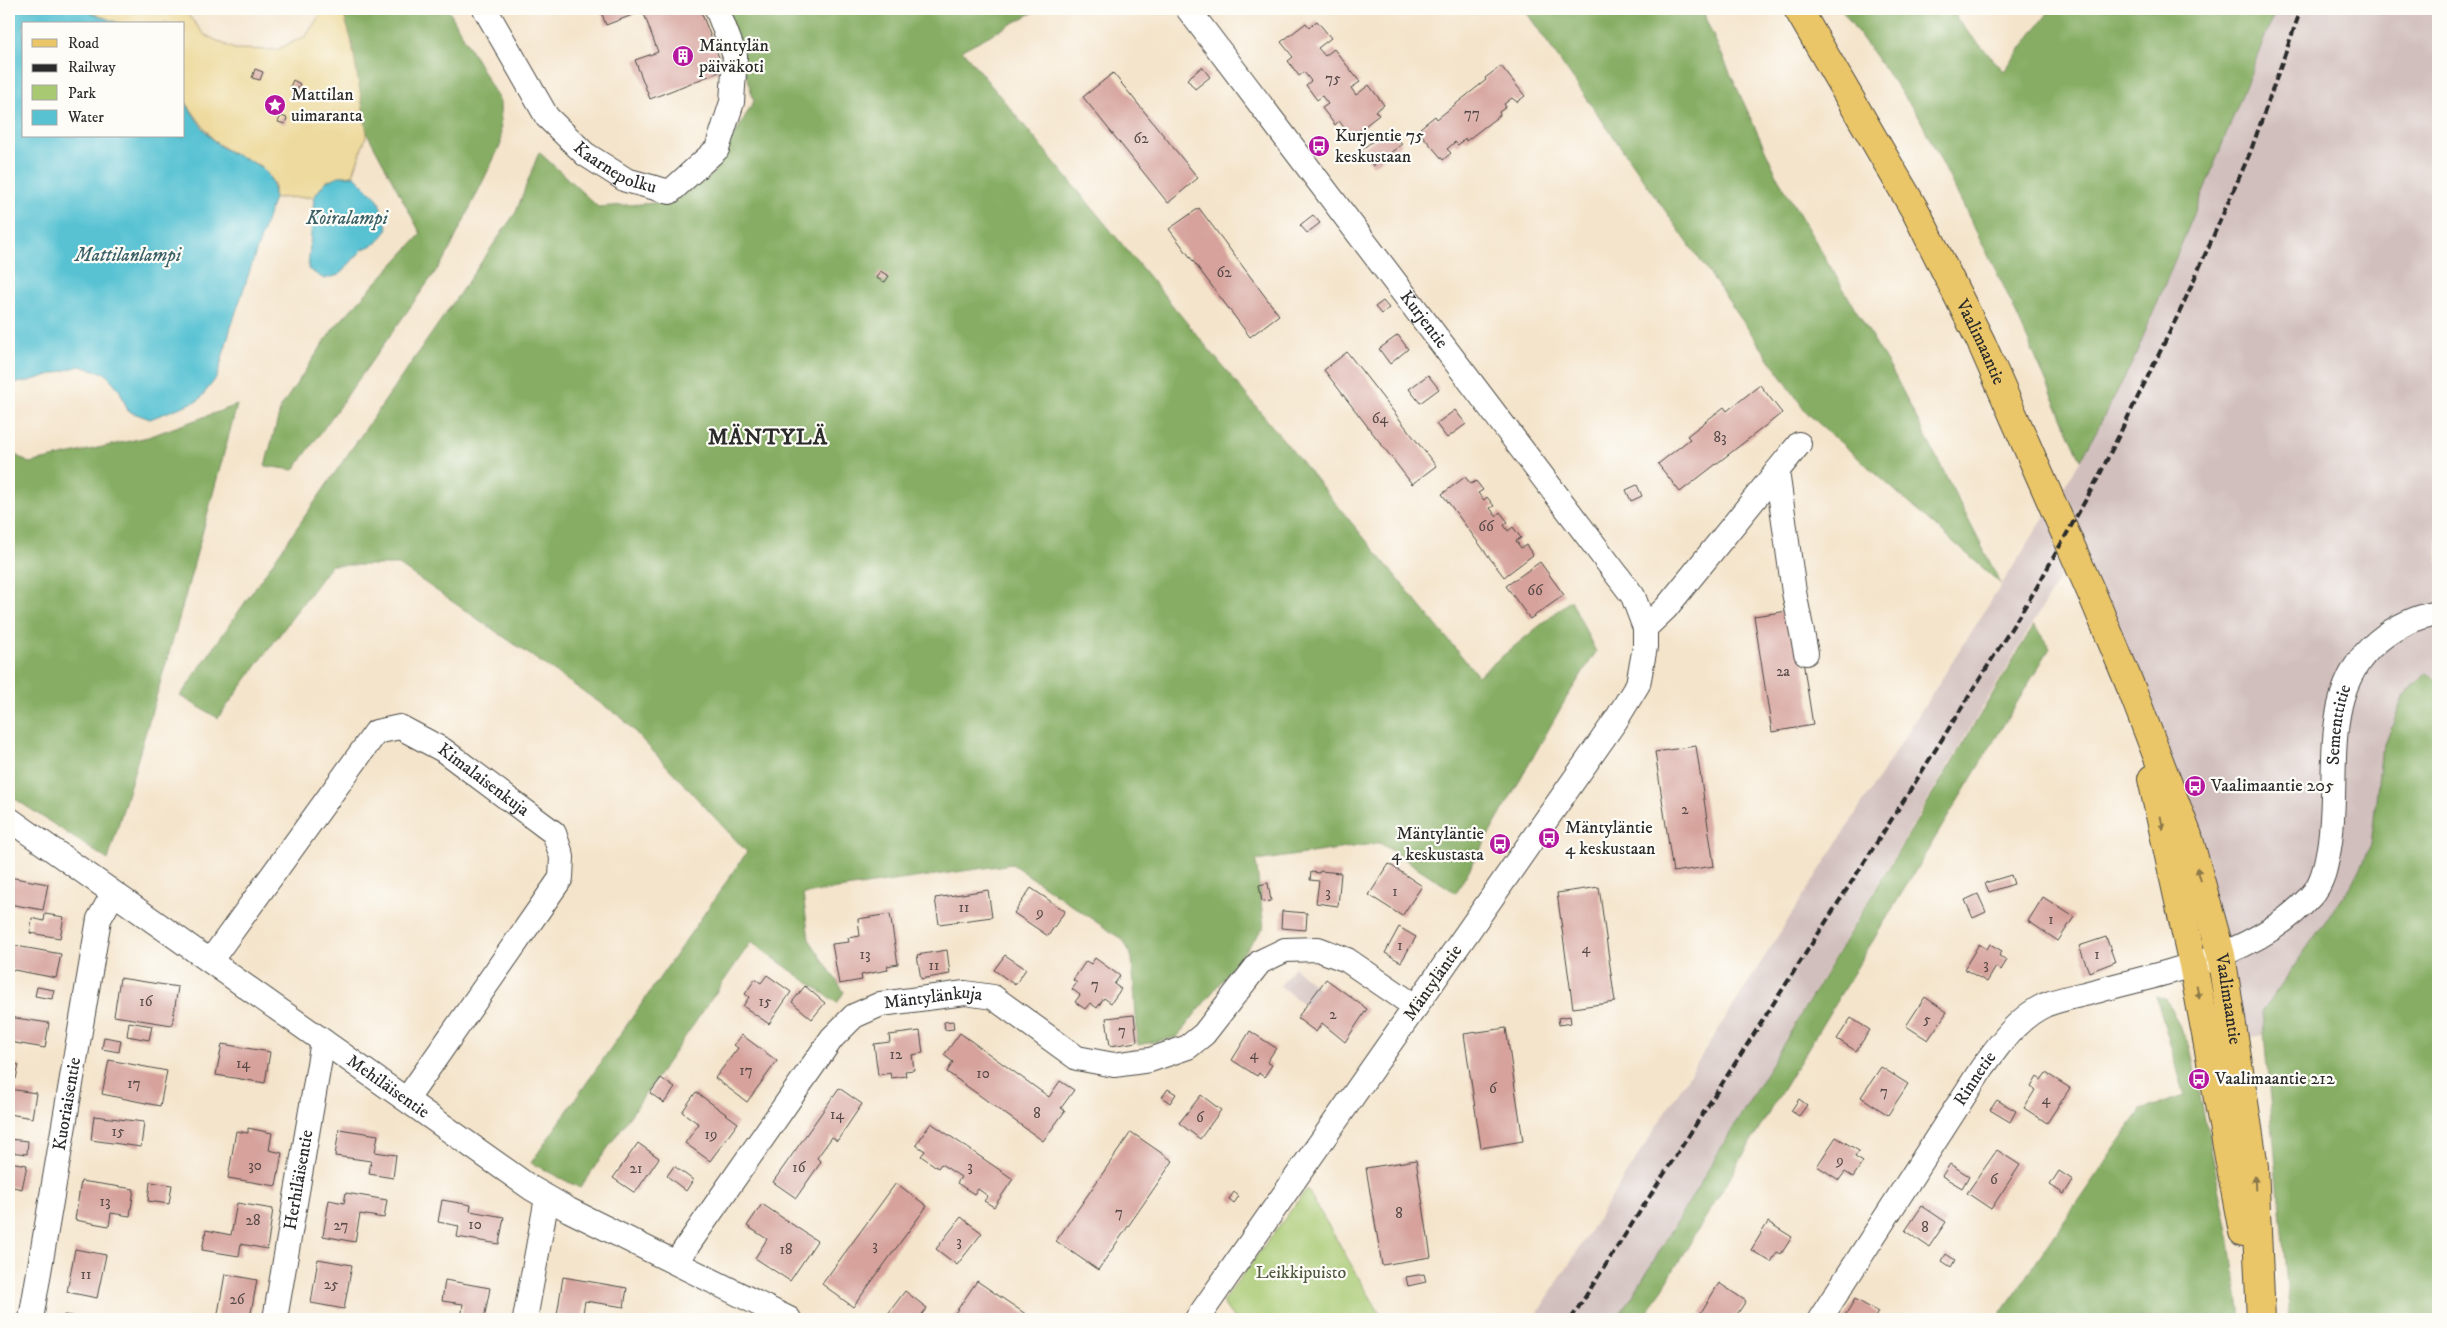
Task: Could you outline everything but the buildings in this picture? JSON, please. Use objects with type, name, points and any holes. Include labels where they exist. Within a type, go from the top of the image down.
[{"type":"main road","name":"Vaalimaantie","points":[[1798,9],[1916,212],[1981,342],[2132,690],[2188,836],[2221,955],[2254,1167],[2260,1319]]},
{"type":"main road","name":"Vaalimaantie","points":[[2132,690],[2193,965],[2260,1319]]},
{"type":"street","name":"Kaarnepolku","points":[[485,9],[547,117],[586,154],[626,180],[670,192],[716,150],[732,102],[735,56],[717,9]]},
{"type":"street","name":"Kurjentie","points":[[1188,9],[1633,596],[1645,632]]},
{"type":"street","points":[[1645,632],[1799,444]]},
{"type":"street","points":[[1777,471],[1794,592],[1806,653]]},
{"type":"street","name":"Sementtitie","points":[[2221,955],[2280,925],[2312,895],[2325,872],[2332,832],[2338,714],[2346,680],[2366,651],[2392,630],[2438,613]]},
{"type":"street","name":"Mäntyläntie","points":[[1197,1319],[1616,720],[1638,684],[1645,632]]},
{"type":"street","name":"Kimalaisenkuja","points":[[211,960],[376,732],[400,727],[444,750],[554,833],[562,856],[561,878],[407,1099]]},
{"type":"street","name":"Mehiläisentie","points":[[9,819],[547,1198],[678,1263],[775,1316]]},
{"type":"street","name":"Kuoriaisentie","points":[[31,1319],[99,919],[113,894]]},
{"type":"street","name":"Mäntylänkuja","points":[[678,1263],[683,1252],[832,1038],[854,1016],[881,1004],[965,993],[993,997],[1077,1058],[1114,1065],[1150,1060],[1188,1047],[1204,1034],[1260,962],[1285,950],[1318,949],[1347,960],[1416,1007]]},
{"type":"street","name":"Rinnetie","points":[[1820,1319],[1982,1068],[2011,1029],[2045,1005],[2193,965],[2221,955]]},
{"type":"street","name":"Herhiläisentie","points":[[275,1319],[323,1041]]},
{"type":"street","points":[[525,1319],[547,1198]]},
{"type":"shaded area","points":[[2276,9],[2438,9],[2438,681],[2427,673],[2381,755],[2371,845],[2357,876],[2262,1011],[2264,1035],[2222,1042],[2200,926],[2156,764],[2071,559],[1632,1297],[1616,1319],[1534,1319],[2081,460],[2133,361]]},
{"type":"shaded area","points":[[1294,967],[1319,989],[1306,1006],[1280,986]]},
{"type":"green space","points":[[342,9],[448,9],[500,102],[501,144],[446,257],[294,470],[265,466],[281,407],[333,329],[421,234],[367,133],[351,39]]},
{"type":"green space","points":[[726,9],[1040,9],[962,50],[1478,676],[1571,600],[1596,652],[1567,697],[1456,893],[1380,843],[1256,861],[1264,927],[1177,1037],[1138,1045],[1132,958],[1124,941],[1012,864],[803,894],[809,939],[844,992],[837,1003],[751,942],[580,1188],[531,1163],[747,852],[622,718],[399,565],[331,565],[218,718],[180,696],[516,212],[539,152],[598,207],[668,202],[711,176],[754,101]]},
{"type":"green space","points":[[1524,9],[1703,9],[1706,20],[1778,178],[1895,376],[2001,584],[1807,413]]},
{"type":"green space","points":[[1841,9],[1955,9],[1957,20],[2004,71],[2051,9],[2276,9],[2133,361],[2081,460],[2005,289],[1919,117]]},
{"type":"green space","points":[[237,405],[179,619],[108,860],[9,795],[9,451],[29,463],[148,437]]},
{"type":"green space","points":[[2034,625],[2050,648],[1646,1316],[1644,1319],[1616,1319],[1632,1297]]},
{"type":"green space","points":[[2427,673],[2438,681],[2438,1319],[2290,1319],[2262,1012],[2357,876],[2371,845],[2381,755],[2404,695]]},
{"type":"green space","points":[[2156,996],[2166,999],[2190,1047],[2230,1241],[2240,1319],[1997,1319],[2141,1110],[2185,1096]]},
{"type":"green space","name":"Leikkipuisto","points":[[1307,1189],[1383,1319],[1234,1319],[1222,1302]]},
{"type":"sand","name":"Mattilan uimaranta","points":[[80,9],[183,9],[205,35],[234,49],[276,50],[306,36],[324,9],[342,9],[351,39],[367,133],[353,175],[330,180],[314,197],[274,198],[274,184],[261,166],[234,155],[214,141],[185,101],[185,22],[116,22]]},
{"type":"water","name":"Mattilanlampi","points":[[9,9],[80,9],[116,22],[22,22],[22,138],[185,138],[185,101],[214,141],[233,154],[253,162],[268,175],[272,184],[274,198],[230,330],[217,377],[199,400],[150,419],[128,411],[119,389],[105,373],[80,366],[25,382],[9,383]]},
{"type":"water","name":"Koiralampi","points":[[339,176],[355,176],[378,199],[388,229],[377,243],[363,249],[339,275],[324,279],[308,269],[314,197],[325,182]]},
{"type":"railway","points":[[1571,1319],[1906,797],[2034,592],[2098,478],[2181,309],[2250,153],[2301,9]]},
{"type":"place","name":"Mäntylän päiväkoti","points":[[683,56]]},
{"type":"place","name":"Mattilan uimaranta","points":[[275,105]]},
{"type":"place","name":"Kurjentie 75 keskustaan","points":[[1319,146]]},
{"type":"place","name":"Vaalimaantie 205","points":[[2195,786]]},
{"type":"place","name":"Mäntyläntie 4 keskustaan","points":[[1549,838]]},
{"type":"place","name":"Mäntyläntie 4 keskustasta","points":[[1500,844]]},
{"type":"place","name":"Vaalimaantie 212","points":[[2199,1079]]},
{"type":"district","name":"MÄNTYLÄ","points":[[768,437]]}]
